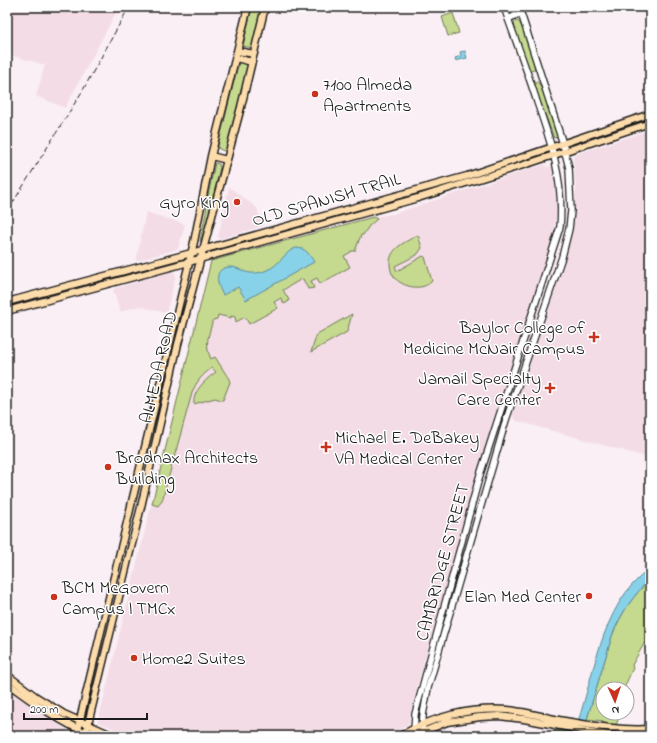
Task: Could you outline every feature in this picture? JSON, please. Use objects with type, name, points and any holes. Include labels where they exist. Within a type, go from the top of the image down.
[{"type":"main road","name":"ALMEDA ROAD","points":[[76,736],[189,262],[211,156],[248,7]]},
{"type":"main road","name":"ALMEDA ROAD","points":[[85,734],[141,507],[178,344],[227,160],[265,7]]},
{"type":"main road","points":[[238,51],[254,54]]},
{"type":"main road","points":[[236,58],[252,62]]},
{"type":"main road","name":"OLD SPANISH TRAIL","points":[[7,302],[203,250],[487,169],[650,114]]},
{"type":"main road","name":"OLD SPANISH TRAIL","points":[[7,311],[418,198],[565,152],[650,123]]},
{"type":"main road","points":[[211,156],[227,160]]},
{"type":"main road","points":[[487,169],[490,176]]},
{"type":"main road","points":[[341,210],[344,218]]},
{"type":"main road","points":[[276,228],[280,236]]},
{"type":"main road","points":[[129,270],[131,278]]},
{"type":"main road","points":[[104,276],[107,284]]},
{"type":"main road","points":[[77,283],[80,291]]},
{"type":"main road","points":[[18,299],[21,307]]},
{"type":"main road","points":[[7,675],[64,714],[114,736]]},
{"type":"main road","points":[[7,683],[49,712],[85,734],[93,736]]},
{"type":"main road","points":[[413,734],[422,724],[446,716],[480,710],[509,710],[559,723]]},
{"type":"main road","points":[[400,736],[422,734],[447,722],[480,717],[507,716],[602,731],[613,736]]},
{"type":"main road","points":[[602,731],[620,729],[650,729]]},
{"type":"street","name":"CAMBRIDGE STREET","points":[[413,734],[415,714],[479,478],[560,227],[562,212],[560,189],[552,147],[504,7]]},
{"type":"street","name":"CAMBRIDGE STREET","points":[[422,734],[423,715],[428,688],[488,479],[506,420],[562,257],[569,229],[571,193],[569,168],[563,144],[540,77],[519,7]]},
{"type":"street","points":[[508,19],[521,13]]},
{"type":"street","points":[[560,227],[569,229]]},
{"type":"shaded area","points":[[7,7],[119,7],[65,108],[36,96],[45,65],[7,54]]},
{"type":"shaded area","name":"Baylor College of Medicine McNair Campus","points":[[650,130],[650,458],[517,421],[511,414],[563,267],[573,229],[576,188],[573,157],[579,153]]},
{"type":"shaded area","name":"Michael E. DeBakey VA Medical Center","points":[[545,164],[546,167],[553,166],[555,180],[557,207],[554,234],[542,275],[494,417],[420,676],[409,724],[389,736],[130,736],[98,722],[211,261],[373,217],[393,214]]},
{"type":"shaded area","points":[[229,187],[257,208],[263,226],[220,239],[218,237]]},
{"type":"shaded area","points":[[146,212],[185,224],[178,249],[136,261]]},
{"type":"shaded area","points":[[170,271],[174,272],[176,276],[166,313],[139,306],[120,312],[113,289]]},
{"type":"shaded area","points":[[7,688],[67,730],[65,736],[7,736]]},
{"type":"green space","points":[[252,7],[263,7],[253,48],[243,46]]},
{"type":"green space","points":[[453,13],[459,33],[448,36],[442,17]]},
{"type":"green space","points":[[518,21],[527,37],[534,59],[534,70],[531,71],[529,70],[514,28],[514,22]]},
{"type":"green space","points":[[240,62],[249,66],[227,148],[224,151],[219,149],[218,146]]},
{"type":"green space","points":[[537,81],[553,117],[557,137],[554,138],[536,90],[535,82]]},
{"type":"green space","points":[[215,163],[219,164],[220,167],[211,210],[201,242],[208,195]]},
{"type":"green space","points":[[373,217],[377,219],[369,226],[363,235],[361,235],[355,251],[351,251],[344,256],[350,267],[320,284],[317,278],[311,281],[314,288],[308,289],[303,279],[300,280],[283,290],[289,300],[288,302],[284,304],[281,298],[274,302],[278,308],[249,324],[245,317],[236,322],[235,317],[231,316],[231,318],[218,315],[217,319],[213,320],[208,340],[209,354],[211,359],[215,357],[230,382],[223,400],[215,398],[194,404],[197,390],[216,372],[212,368],[197,382],[192,393],[162,501],[158,506],[152,504],[211,261]]},
{"type":"green space","points":[[418,235],[422,248],[417,255],[395,266],[397,271],[423,256],[425,257],[432,281],[423,286],[412,287],[407,286],[394,277],[390,266],[390,259],[392,254],[400,245]]},
{"type":"green space","points":[[352,314],[347,332],[311,352],[317,334]]},
{"type":"green space","points":[[650,579],[650,627],[645,635],[648,637],[632,665],[633,668],[627,681],[598,681],[612,636],[619,620],[638,592]]},
{"type":"green space","points":[[595,692],[595,720],[587,719]]},
{"type":"green space","points":[[603,721],[618,721],[613,726],[603,723]]},
{"type":"green space","points":[[555,730],[593,736],[553,736]]},
{"type":"water","points":[[465,51],[467,58],[456,61],[455,58],[461,56],[460,52]]},
{"type":"water","points":[[296,248],[305,250],[314,262],[246,300],[238,287],[223,295],[218,282],[219,273],[221,270],[231,267],[249,273],[261,272],[272,268],[289,252]]},
{"type":"water","points":[[650,569],[650,579],[628,605],[612,636],[598,681],[595,681],[595,692],[587,719],[585,736],[573,736],[600,645],[619,602],[633,584]]},
{"type":"railway","points":[[7,212],[83,90],[129,7]]},
{"type":"place","name":"7100 Almeda Apartments","points":[[315,94]]},
{"type":"place","name":"Gyro King","points":[[237,202]]},
{"type":"place","name":"Baylor College of Medicine McNair Campus","points":[[594,337]]},
{"type":"place","name":"Jamail Specialty Care Center","points":[[550,388]]},
{"type":"place","name":"Michael E. DeBakey VA Medical Center","points":[[326,447]]},
{"type":"place","name":"Brodnax Architects Building","points":[[108,467]]},
{"type":"place","name":"Elan Med Center","points":[[589,596]]},
{"type":"place","name":"BCM McGovern Campus | TMCx","points":[[54,597]]},
{"type":"place","name":"Home2 Suites","points":[[134,658]]}]
